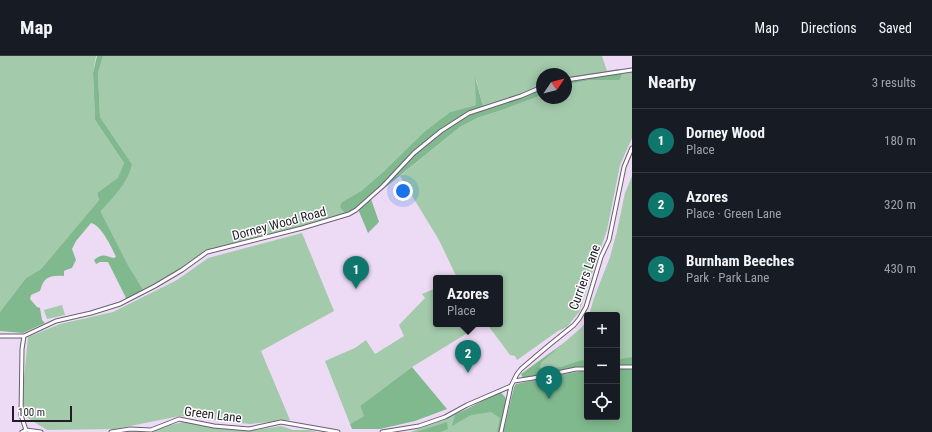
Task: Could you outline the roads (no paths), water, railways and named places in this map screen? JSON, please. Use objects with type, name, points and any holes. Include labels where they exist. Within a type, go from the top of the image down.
[{"type":"street","points":[[572,79],[632,70]]},
{"type":"street","name":"Dorney Wood Road","points":[[0,336],[24,336],[56,321],[120,304],[182,270],[207,252],[302,228],[349,214],[356,210],[382,186],[414,153],[442,131],[469,113],[536,90]]},
{"type":"street","name":"Curriers Lane","points":[[502,432],[511,386],[521,369],[574,325],[579,320],[586,307],[601,257],[609,240],[624,167],[632,148]]},
{"type":"street","points":[[24,336],[22,349],[21,415],[26,430]]},
{"type":"street","points":[[620,367],[632,367]]},
{"type":"street","points":[[514,381],[576,369],[584,369]]},
{"type":"street","points":[[382,432],[420,426],[445,417],[467,405],[511,386]]},
{"type":"street","name":"Green Lane","points":[[111,432],[130,429],[151,430],[179,419],[214,426],[249,429],[281,422],[338,432]]},
{"type":"street","points":[[22,432],[26,430],[41,432]]},
{"type":"place","name":"Dorney Wood","points":[[356,289]]},
{"type":"place","name":"Azores","points":[[468,373]]},
{"type":"place","name":"Burnham Beeches","points":[[549,399]]}]
